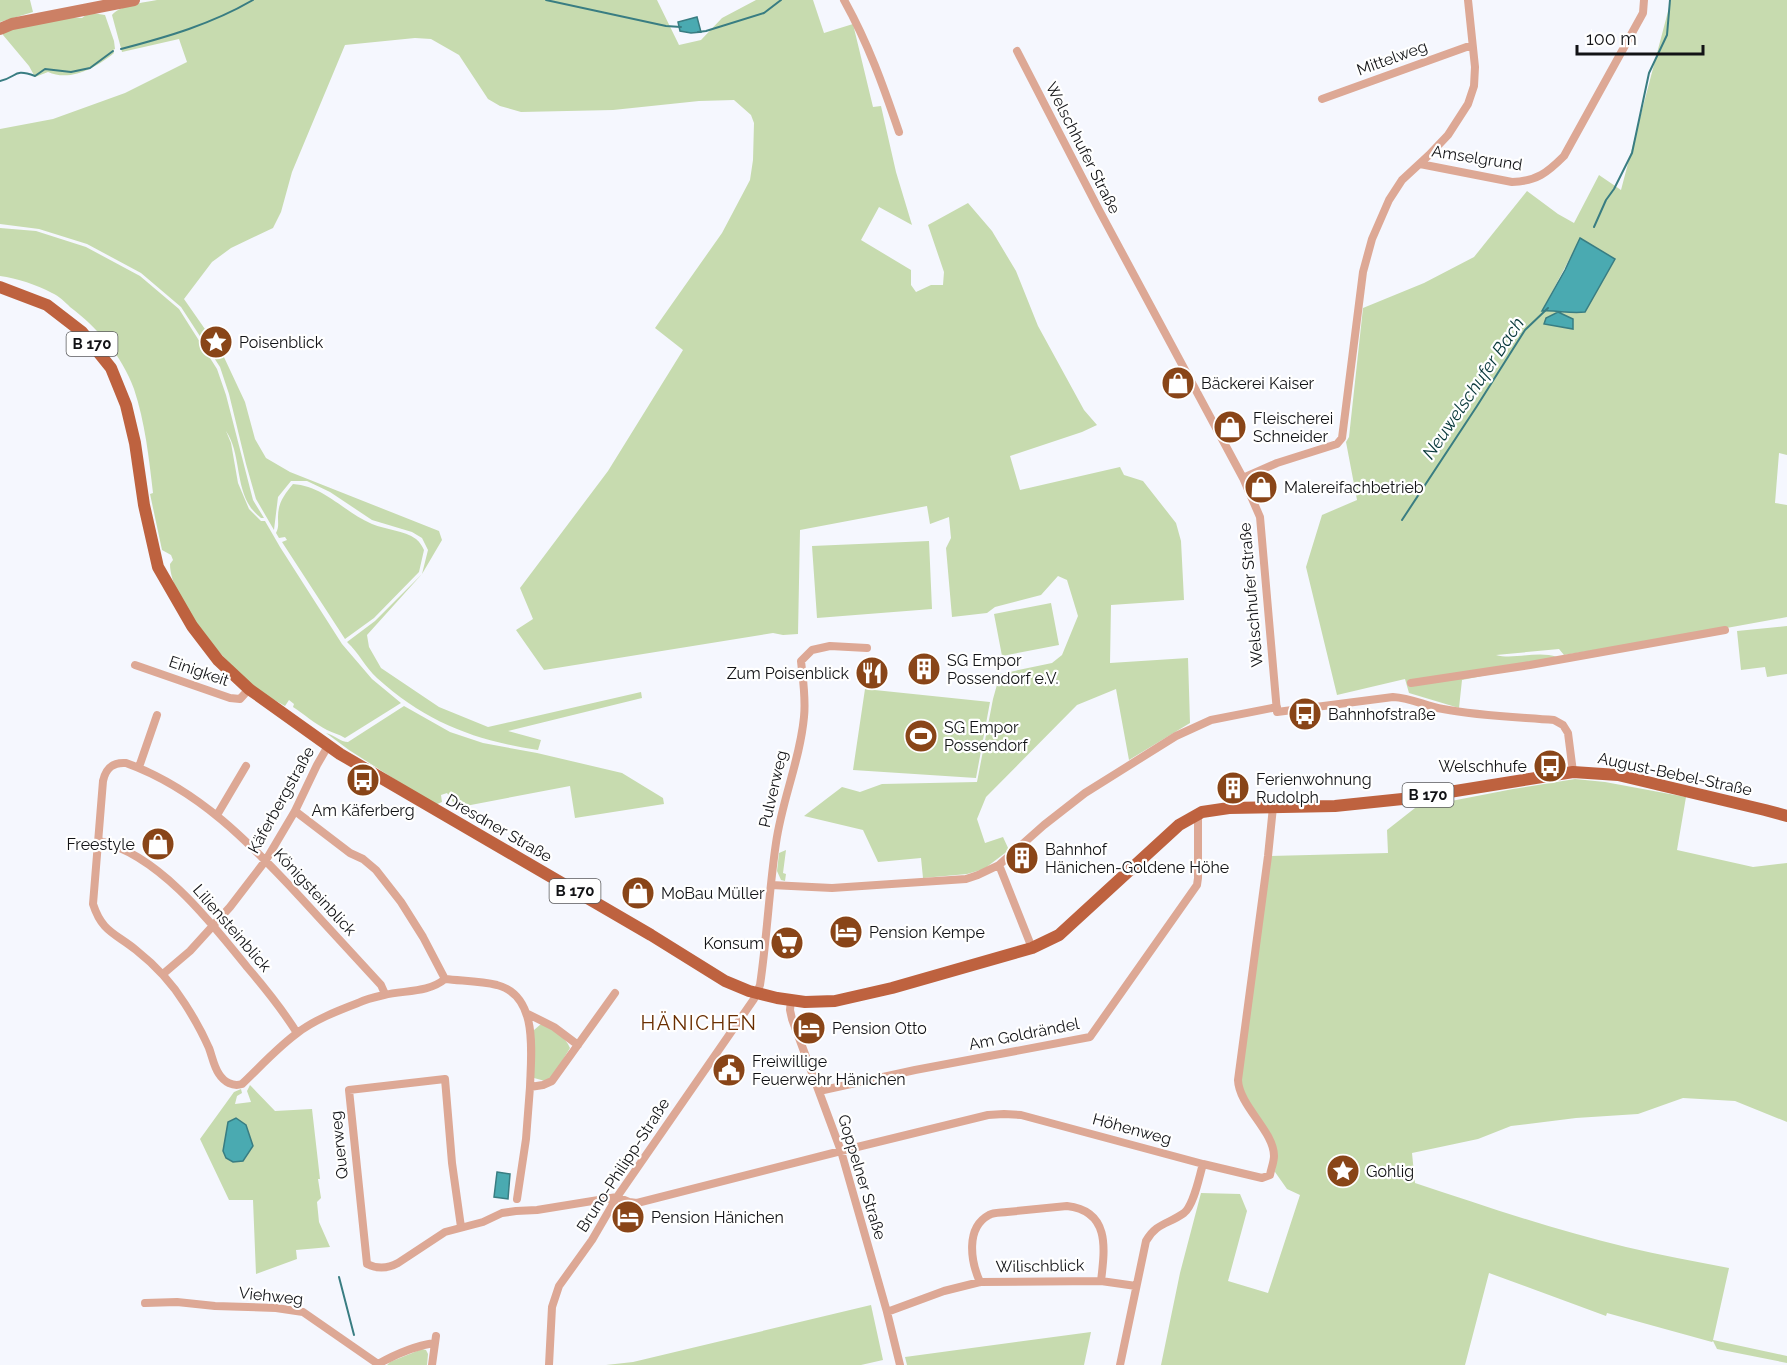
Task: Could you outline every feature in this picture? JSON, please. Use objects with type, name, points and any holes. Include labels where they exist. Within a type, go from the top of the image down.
[{"type":"main road","points":[[0,29],[12,24],[134,0]]},
{"type":"main road","name":"Dresdner Straße","points":[[0,287],[47,305],[82,332],[111,368],[126,405],[135,443],[144,505],[158,567],[192,626],[218,660],[249,689],[328,746],[377,777],[651,935],[725,981],[756,993],[791,1000],[820,1002],[852,998],[1032,948],[1059,934],[1179,825],[1198,814]]},
{"type":"main road","name":"August-Bebel-Straße","points":[[1198,814],[1209,810],[1229,808],[1335,807],[1573,772],[1618,776],[1787,816]]},
{"type":"street","points":[[844,0],[878,70],[899,132]]},
{"type":"street","points":[[1420,164],[1448,135],[1468,104],[1476,78],[1468,0]]},
{"type":"street","name":"Amselgrund","points":[[1243,478],[1277,463],[1337,444],[1342,438],[1363,272],[1372,239],[1389,200],[1402,180],[1420,164],[1512,182],[1526,182],[1551,170],[1564,156],[1643,13],[1644,0]]},
{"type":"street","name":"Mittelweg","points":[[1322,99],[1472,45]]},
{"type":"street","name":"Welschhufer Straße","points":[[1017,51],[1114,240],[1243,478],[1260,517],[1276,707]]},
{"type":"street","points":[[1411,683],[1530,665],[1725,630]]},
{"type":"street","name":"Pulverweg","points":[[756,993],[760,985],[780,817],[793,771],[804,717],[804,681],[801,662],[812,650],[821,648],[841,646],[867,648]]},
{"type":"street","name":"Einigkeit","points":[[135,665],[230,698],[240,699],[249,689]]},
{"type":"street","points":[[771,885],[823,888],[874,886],[966,879],[978,875],[999,864],[1085,793],[1176,736],[1211,720],[1276,707],[1277,712],[1393,696],[1407,697],[1441,709],[1554,720],[1563,724],[1568,733],[1573,772]]},
{"type":"street","points":[[139,767],[157,715]]},
{"type":"street","name":"Käferbergstraße","points":[[163,974],[190,951],[230,907],[266,860],[295,811],[328,746]]},
{"type":"street","name":"Königsteinblick","points":[[297,1033],[242,1084],[231,1085],[219,1074],[200,1028],[183,1000],[163,974],[98,920],[93,904],[105,773],[110,766],[126,763],[139,767],[189,795],[244,837],[381,985],[385,994]]},
{"type":"street","points":[[217,815],[246,766]]},
{"type":"street","name":"Höhenweg","points":[[617,1197],[637,1203],[988,1115],[1004,1114],[1021,1115],[1262,1178],[1270,1175],[1274,1156],[1272,1144],[1241,1093],[1238,1080],[1273,807]]},
{"type":"street","points":[[295,811],[376,870],[401,902],[446,979]]},
{"type":"street","name":"Am Goldrändel","points":[[819,1090],[1090,1037],[1197,885],[1198,814]]},
{"type":"street","name":"Liliensteinblick","points":[[99,841],[109,843],[155,870],[181,892],[213,925],[285,1014],[297,1033]]},
{"type":"street","points":[[999,864],[1032,948]]},
{"type":"street","points":[[297,1033],[326,1016],[359,1002],[385,994],[425,989],[438,985],[446,979],[498,985],[513,992],[528,1014],[530,1053],[526,1139],[517,1199]]},
{"type":"street","points":[[530,1087],[552,1081],[615,993]]},
{"type":"street","name":"Bruno-Philipp-Straße","points":[[549,1365],[552,1307],[560,1286],[592,1240],[617,1197],[756,993]]},
{"type":"street","name":"Goppelner Straße","points":[[791,1000],[792,1019],[841,1151],[900,1365]]},
{"type":"street","points":[[528,1014],[554,1026],[578,1045]]},
{"type":"street","name":"Querweg","points":[[461,1227],[452,1163],[445,1079],[349,1090],[367,1264],[375,1268],[392,1267],[445,1232],[483,1222],[502,1213],[537,1210],[617,1197]]},
{"type":"street","points":[[1120,1365],[1146,1241],[1155,1228],[1185,1212],[1203,1164]]},
{"type":"street","name":"Wilischblick","points":[[980,1282],[974,1269],[973,1239],[980,1223],[990,1214],[1067,1206],[1080,1207],[1090,1213],[1103,1234],[1104,1261],[1101,1281]]},
{"type":"street","name":"Wilischblick","points":[[887,1312],[944,1291],[980,1282],[1101,1281],[1136,1286]]},
{"type":"street","name":"Viehweg","points":[[145,1303],[177,1302],[303,1311],[379,1364]]},
{"type":"street","points":[[379,1364],[397,1354],[435,1340],[432,1365]]},
{"type":"green space","points":[[0,0],[30,0],[33,12],[0,22]]},
{"type":"green space","points":[[157,0],[657,0],[679,45],[701,40],[722,18],[756,0],[813,0],[824,33],[853,24],[873,107],[881,106],[896,172],[912,225],[879,207],[861,240],[911,270],[911,285],[916,292],[931,285],[943,285],[944,272],[928,225],[968,203],[992,231],[1016,271],[1038,326],[1084,410],[1097,425],[1010,456],[1020,490],[1120,467],[1124,475],[1143,481],[1176,523],[1181,541],[1184,600],[1111,605],[1110,663],[1188,658],[1190,723],[1129,760],[1116,689],[1077,705],[986,797],[977,819],[985,843],[1003,837],[1009,850],[984,869],[967,874],[923,878],[921,858],[878,862],[863,830],[804,816],[842,787],[860,792],[882,784],[977,782],[1000,674],[1052,663],[1062,655],[1078,616],[1067,580],[1058,576],[1041,595],[995,607],[987,613],[952,617],[946,548],[951,538],[949,517],[930,524],[927,506],[800,530],[798,634],[773,633],[544,670],[516,630],[533,619],[520,588],[608,471],[683,350],[655,328],[722,233],[750,180],[754,123],[751,115],[734,100],[699,101],[613,110],[521,112],[500,106],[488,99],[459,55],[431,39],[415,38],[345,45],[292,172],[281,212],[273,228],[231,248],[212,262],[184,299],[223,355],[245,402],[255,439],[266,458],[290,472],[439,531],[442,540],[422,574],[428,550],[422,538],[412,532],[372,520],[330,492],[307,481],[291,481],[278,497],[274,530],[256,499],[220,367],[181,307],[141,273],[87,244],[39,229],[0,224],[0,129],[53,119],[125,93],[187,62],[179,39],[122,52],[112,15],[127,6]]},
{"type":"green space","points":[[1671,0],[1787,0],[1787,455],[1779,453],[1775,503],[1787,505],[1787,617],[1564,655],[1559,649],[1496,655],[1550,655],[1557,657],[1557,661],[1462,680],[1459,708],[1409,693],[1405,679],[1337,695],[1306,567],[1322,515],[1357,500],[1346,442],[1349,437],[1363,308],[1424,283],[1474,257],[1527,191],[1574,223],[1599,175],[1621,190]],"holes":[[[1580,239],[1615,259],[1585,312],[1542,311]]]},
{"type":"green space","points":[[92,13],[105,15],[114,41],[114,53],[99,64],[74,74],[56,75],[48,72],[35,77],[29,66],[3,35],[12,29],[69,17],[82,18]]},
{"type":"green space","points":[[0,228],[36,231],[86,247],[140,276],[179,309],[217,369],[253,500],[264,518],[253,511],[246,499],[234,449],[226,431],[231,443],[238,483],[249,509],[261,521],[265,521],[342,644],[372,679],[401,703],[345,738],[318,725],[293,707],[294,704],[289,700],[285,706],[248,681],[204,634],[180,597],[173,579],[171,555],[162,550],[150,494],[153,493],[144,427],[134,389],[123,365],[99,333],[59,297],[33,285],[0,276]]},
{"type":"green space","points":[[293,484],[324,494],[372,524],[411,536],[419,541],[424,550],[419,572],[374,618],[345,639],[282,542],[287,540],[285,537],[279,538],[276,533],[280,503]]},
{"type":"green space","points":[[929,541],[932,609],[817,618],[812,546]]},
{"type":"green space","points":[[422,574],[367,635],[369,647],[381,668],[439,707],[488,727],[641,692],[642,698],[508,731],[541,740],[538,750],[492,741],[452,727],[432,717],[395,693],[377,678],[347,642],[375,621]]},
{"type":"green space","points":[[1051,603],[1059,645],[1002,656],[994,614]]},
{"type":"green space","points":[[1787,626],[1787,674],[1767,677],[1765,667],[1741,670],[1737,631]]},
{"type":"green space","name":"SG Empor Possendorf","points":[[865,689],[990,702],[976,778],[853,770]]},
{"type":"green space","points":[[404,706],[450,732],[483,743],[622,773],[663,798],[664,804],[575,818],[570,786],[455,808],[447,793],[441,795],[442,802],[435,805],[326,733],[348,742]]},
{"type":"green space","points":[[1575,779],[1605,782],[1686,797],[1677,850],[1753,867],[1787,863],[1787,1122],[1735,1101],[1683,1098],[1638,1114],[1576,1118],[1511,1126],[1478,1139],[1412,1153],[1415,1183],[1573,1233],[1652,1253],[1729,1268],[1713,1340],[1787,1356],[1787,1363],[1717,1349],[1713,1341],[1607,1313],[1606,1316],[1489,1273],[1465,1365],[1161,1365],[1180,1273],[1201,1193],[1240,1194],[1247,1211],[1228,1281],[1268,1293],[1300,1195],[1287,1189],[1275,1172],[1276,1156],[1242,1090],[1240,1081],[1269,856],[1388,853],[1387,830],[1415,808]]},
{"type":"green space","points":[[786,850],[783,873],[786,874],[785,881],[781,880],[777,871],[779,853]]},
{"type":"green space","points":[[541,1024],[558,1033],[570,1048],[553,1076],[545,1081],[534,1078],[534,1030]]},
{"type":"green space","points":[[250,1085],[275,1111],[312,1109],[320,1179],[318,1179],[321,1198],[317,1202],[319,1222],[330,1247],[296,1250],[297,1259],[256,1274],[253,1200],[229,1200],[200,1139],[234,1092],[241,1089],[242,1093],[237,1096],[235,1104],[251,1102],[247,1091]]},
{"type":"green space","points":[[871,1305],[883,1360],[861,1365],[606,1365],[633,1362]]},
{"type":"green space","points":[[1091,1332],[1084,1365],[907,1365],[905,1357]]},
{"type":"green space","points":[[422,1349],[428,1354],[427,1365],[387,1365],[390,1362]]},
{"type":"water","points":[[697,17],[701,32],[680,31],[678,22]]},
{"type":"water","points":[[1580,238],[1615,259],[1585,312],[1542,311],[1565,270]]},
{"type":"water","points":[[1558,312],[1573,319],[1573,329],[1544,324],[1546,318]]},
{"type":"water","points":[[236,1118],[246,1125],[253,1146],[243,1161],[233,1162],[226,1158],[223,1151],[228,1122]]},
{"type":"water","points":[[497,1172],[510,1174],[508,1199],[494,1197]]},
{"type":"waterway","points":[[121,49],[205,23],[253,0]]},
{"type":"waterway","points":[[546,0],[666,26],[681,27]]},
{"type":"waterway","points":[[698,32],[764,13],[781,0]]},
{"type":"waterway","name":"Neuwelschufer Bach","points":[[1594,227],[1632,153],[1649,73],[1667,35],[1670,0]]},
{"type":"waterway","points":[[0,81],[19,73],[35,76],[45,69],[71,72],[90,68],[113,51]]},
{"type":"waterway","name":"Neuwelschufer Bach","points":[[1402,520],[1525,330],[1548,308]]},
{"type":"waterway","points":[[339,1277],[354,1335]]},
{"type":"place","name":"Poisenblick","points":[[216,342]]},
{"type":"place","name":"Bäckerei Kaiser","points":[[1178,383]]},
{"type":"place","name":"Fleischerei Schneider","points":[[1230,427]]},
{"type":"place","name":"Malereifachbetrieb","points":[[1261,487]]},
{"type":"place","name":"SG Empor Possendorf e.V.","points":[[924,669]]},
{"type":"place","name":"Zum Poisenblick","points":[[872,673]]},
{"type":"place","name":"Bahnhofstraße","points":[[1305,714]]},
{"type":"place","name":"SG Empor Possendorf","points":[[921,736]]},
{"type":"place","name":"Welschhufe","points":[[1550,766]]},
{"type":"place","name":"Am Käferberg","points":[[363,780]]},
{"type":"place","name":"Ferienwohnung Rudolph","points":[[1233,788]]},
{"type":"place","name":"Freestyle","points":[[158,844]]},
{"type":"place","name":"Bahnhof Hänichen-Goldene Höhe","points":[[1022,858]]},
{"type":"place","name":"MoBau Müller","points":[[638,893]]},
{"type":"place","name":"Pension Kempe","points":[[846,932]]},
{"type":"place","name":"Konsum","points":[[787,943]]},
{"type":"place","name":"Pension Otto","points":[[809,1028]]},
{"type":"place","name":"Freiwillige Feuerwehr Hänichen","points":[[729,1070]]},
{"type":"place","name":"Gohlig","points":[[1343,1171]]},
{"type":"place","name":"Pension Hänichen","points":[[628,1217]]},
{"type":"district","name":"HÄNICHEN","points":[[699,1023]]}]
